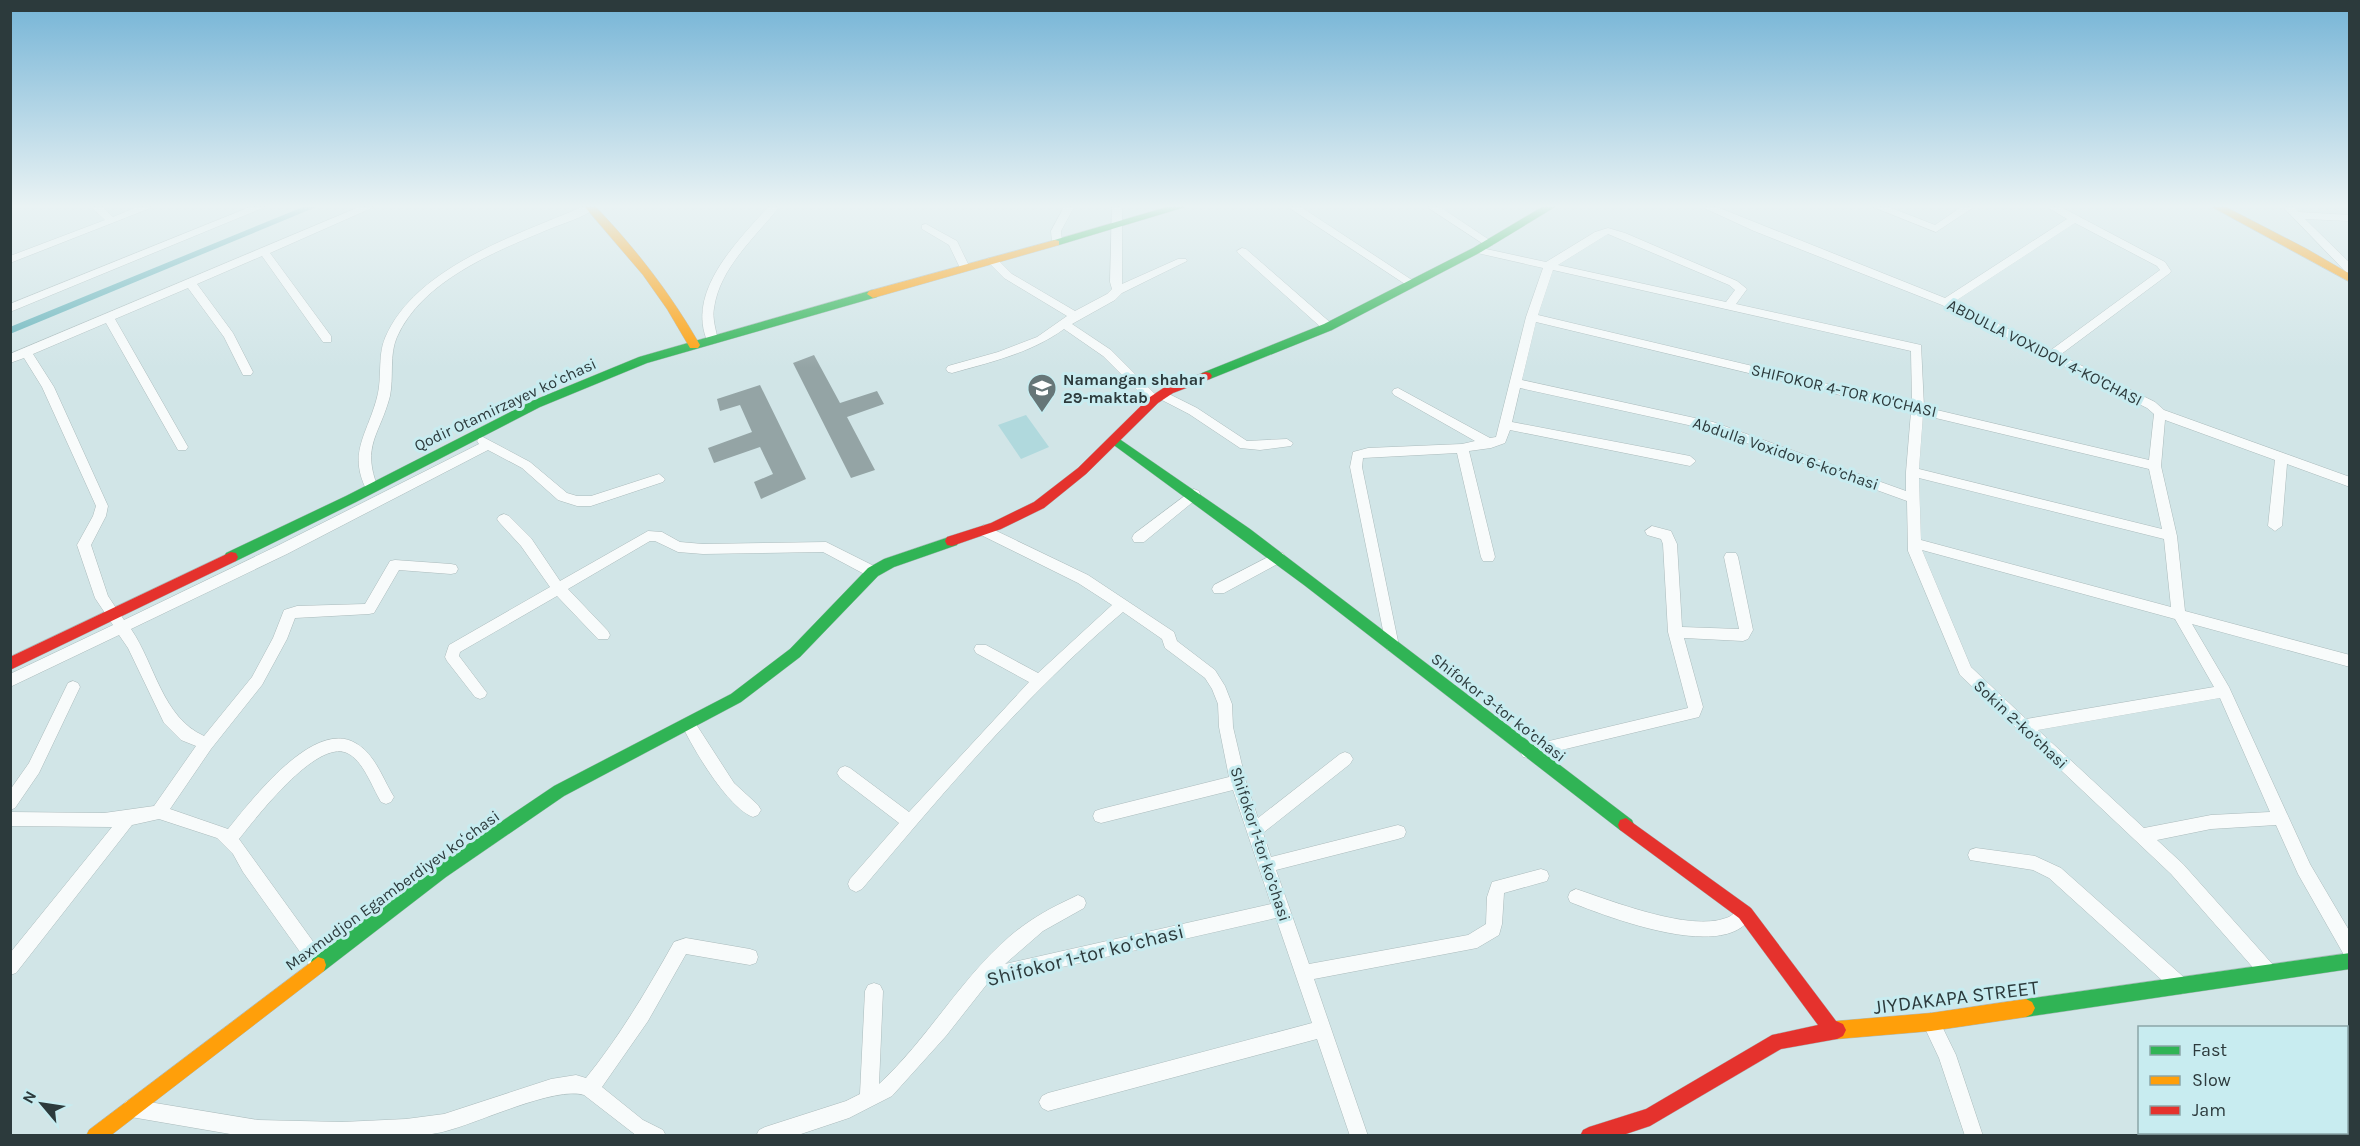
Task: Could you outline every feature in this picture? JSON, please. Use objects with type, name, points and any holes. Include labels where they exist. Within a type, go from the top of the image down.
[{"type":"street","points":[[10,308],[128,260]]},
{"type":"street","points":[[10,359],[243,260]]},
{"type":"street","points":[[270,260],[327,339]]},
{"type":"street","points":[[372,488],[363,470],[363,454],[383,401],[390,340],[406,312],[423,294],[451,272],[476,260]]},
{"type":"street","points":[[640,260],[658,283],[694,345]]},
{"type":"street","points":[[712,340],[708,309],[717,286],[733,260]]},
{"type":"street","points":[[961,260],[965,268]]},
{"type":"street","name":"Qodir Otamirzayev koʻchasi","points":[[10,664],[351,499],[472,436],[583,384],[643,360],[990,260]]},
{"type":"street","points":[[992,260],[1008,276],[1069,320],[1157,397],[1193,411],[1244,445],[1287,443]]},
{"type":"street","points":[[1117,260],[1118,290]]},
{"type":"street","points":[[1253,260],[1328,327]]},
{"type":"street","points":[[1376,260],[1412,284]]},
{"type":"street","name":"Maxmudjon Egamberdiyev koʻchasi","points":[[95,1136],[440,872],[559,791],[689,725],[736,698],[795,653],[873,572],[889,563],[1018,517],[1057,493],[1115,440],[1157,397],[1181,384],[1328,327],[1456,260]]},
{"type":"street","points":[[1534,260],[1730,305],[1741,289],[1737,285],[1679,260]]},
{"type":"street","points":[[1392,646],[1355,457],[1362,452],[1462,448],[1491,444],[1501,440],[1532,317],[1550,265],[1557,260]]},
{"type":"street","name":"ABDULLA VOXIDOV 4-KO'CHASI","points":[[1838,260],[1946,302],[2151,405],[2160,413],[2155,466],[2170,536],[2178,612]]},
{"type":"street","points":[[1946,302],[2010,260]]},
{"type":"street","points":[[2052,355],[2166,271],[2161,264],[2154,260]]},
{"type":"street","points":[[2317,260],[2349,279]]},
{"type":"street","points":[[952,369],[1020,349],[1041,340],[1069,320],[1111,297],[1118,290],[1182,261]]},
{"type":"street","points":[[190,282],[229,336],[246,372]]},
{"type":"street","name":"Sokin 2-koʼchasi","points":[[1730,305],[1917,348],[1918,407],[1912,472],[1915,551],[1965,671],[2176,869],[2269,973]]},
{"type":"street","points":[[108,317],[182,447]]},
{"type":"street","name":"SHIFOKOR 4-TOR KO'CHASI","points":[[1532,317],[1918,407],[2155,466]]},
{"type":"street","points":[[27,352],[48,387],[102,506],[99,518],[84,545],[102,598],[123,627],[170,718],[186,735],[206,744]]},
{"type":"street","name":"Abdulla Voxidov 6-koʼchasi","points":[[1516,383],[1713,426],[1913,498]]},
{"type":"street","points":[[1398,392],[1491,444]]},
{"type":"street","points":[[2160,413],[2349,482]]},
{"type":"street","points":[[1505,425],[1690,461]]},
{"type":"street","points":[[472,436],[526,465],[563,497],[577,501],[591,501],[659,479]]},
{"type":"street","name":"Shifokor 3-tor koʼchasi","points":[[1115,440],[1194,494],[1278,557],[1528,752],[1745,913],[1832,1030]]},
{"type":"street","points":[[10,681],[282,550],[489,444]]},
{"type":"street","points":[[1462,448],[1488,558]]},
{"type":"street","points":[[2275,526],[2282,456]]},
{"type":"street","points":[[1912,472],[2170,536]]},
{"type":"street","points":[[1139,538],[1194,494]]},
{"type":"street","points":[[351,499],[361,510]]},
{"type":"street","points":[[504,519],[526,542],[558,588],[603,635]]},
{"type":"street","name":"Shifokor 1-tor koʼchasi","points":[[984,530],[1083,579],[1122,604],[1169,636],[1170,644],[1210,674],[1218,686],[1225,704],[1226,727],[1238,782],[1359,1136]]},
{"type":"street","points":[[1528,752],[1694,713],[1696,707],[1675,632],[1670,544],[1666,535],[1652,531]]},
{"type":"street","points":[[480,693],[452,657],[454,648],[651,535],[678,547],[703,549],[818,546],[837,552],[873,572]]},
{"type":"street","points":[[274,536],[282,550]]},
{"type":"street","points":[[1914,543],[2178,612],[2349,661]]},
{"type":"street","points":[[1219,590],[1278,557]]},
{"type":"street","points":[[1675,632],[1743,635],[1746,630],[1731,557]]},
{"type":"street","points":[[159,812],[206,744],[257,681],[291,613],[369,609],[395,565],[451,569]]},
{"type":"street","points":[[201,572],[208,586]]},
{"type":"street","points":[[856,884],[909,821],[1038,680],[1122,604]]},
{"type":"street","points":[[2178,612],[2224,691],[2304,869],[2349,949]]},
{"type":"street","points":[[981,649],[1038,680]]},
{"type":"street","points":[[10,803],[34,768],[73,687]]},
{"type":"street","points":[[2023,726],[2224,691]]},
{"type":"street","points":[[689,725],[729,788],[753,810]]},
{"type":"street","points":[[229,840],[281,778],[330,745],[337,743],[349,746],[363,759],[386,797]]},
{"type":"street","points":[[1255,830],[1344,759]]},
{"type":"street","points":[[845,773],[909,821]]},
{"type":"street","points":[[1101,816],[1238,782]]},
{"type":"street","points":[[10,819],[36,818],[93,822],[159,812],[222,833],[239,849],[249,867],[320,964]]},
{"type":"street","points":[[10,968],[128,818]]},
{"type":"street","points":[[2141,836],[2211,822],[2280,818]]},
{"type":"street","points":[[1267,865],[1398,832]]},
{"type":"street","points":[[1976,855],[2035,863],[2055,873],[2181,986]]},
{"type":"street","points":[[1303,973],[1471,942],[1493,929],[1496,920],[1495,892],[1498,887],[1541,876]]},
{"type":"street","points":[[1576,897],[1684,928],[1712,930],[1722,928],[1732,925],[1745,913]]},
{"type":"street","points":[[982,977],[1022,934],[1043,920],[1078,903]]},
{"type":"street","name":"Shifokor 1-tor koʻchasi","points":[[768,1135],[849,1109],[886,1090],[982,977],[1282,909]]},
{"type":"street","points":[[588,1088],[611,1061],[642,1015],[681,948],[686,946],[750,957]]},
{"type":"street","name":"JIYDAKAPA STREET","points":[[1589,1136],[1628,1130],[1778,1041],[1832,1030],[1931,1022],[2349,961]]},
{"type":"street","points":[[869,1100],[874,991]]},
{"type":"street","points":[[1931,1022],[1947,1055],[1974,1136]]},
{"type":"street","points":[[1048,1102],[1323,1029]]},
{"type":"street","points":[[129,1108],[258,1129],[342,1131],[406,1128],[444,1123],[564,1085],[576,1084],[588,1088],[636,1126],[657,1136]]},
{"type":"shaded area","points":[[1026,415],[1049,447],[1021,459],[998,425]]},
{"type":"building","points":[[814,355],[840,403],[877,391],[884,404],[847,417],[875,470],[851,478],[793,363]]},
{"type":"building","points":[[760,385],[806,479],[761,499],[754,482],[773,474],[760,447],[714,463],[708,448],[752,432],[740,405],[720,411],[717,399]]},
{"type":"waterway","points":[[10,331],[182,260]]},
{"type":"traffic: fast","points":[[1206,376],[1328,327],[1457,260]]},
{"type":"traffic: fast","points":[[231,557],[351,499],[536,404],[643,360],[873,294]]},
{"type":"traffic: fast","points":[[1115,440],[1309,581],[1626,825]]},
{"type":"traffic: fast","points":[[318,965],[440,872],[559,791],[736,698],[795,653],[873,572],[889,563],[952,541]]},
{"type":"traffic: fast","points":[[2026,1008],[2350,961]]},
{"type":"traffic: slow","points":[[638,260],[672,307],[694,345]]},
{"type":"traffic: slow","points":[[873,294],[993,260]]},
{"type":"traffic: slow","points":[[2319,260],[2350,279]]},
{"type":"traffic: slow","points":[[95,1136],[318,965]]},
{"type":"traffic: slow","points":[[1837,1030],[1931,1022],[2026,1008]]},
{"type":"traffic: jam","points":[[952,541],[996,526],[1039,505],[1082,471],[1154,400],[1169,390],[1206,376]]},
{"type":"traffic: jam","points":[[10,664],[231,557]]},
{"type":"traffic: jam","points":[[1626,825],[1745,913],[1832,1030]]},
{"type":"traffic: jam","points":[[1589,1136],[1650,1117],[1778,1041],[1837,1030]]},
{"type":"place","name":"Namangan shahar 29-maktab","points":[[1042,414]]}]
